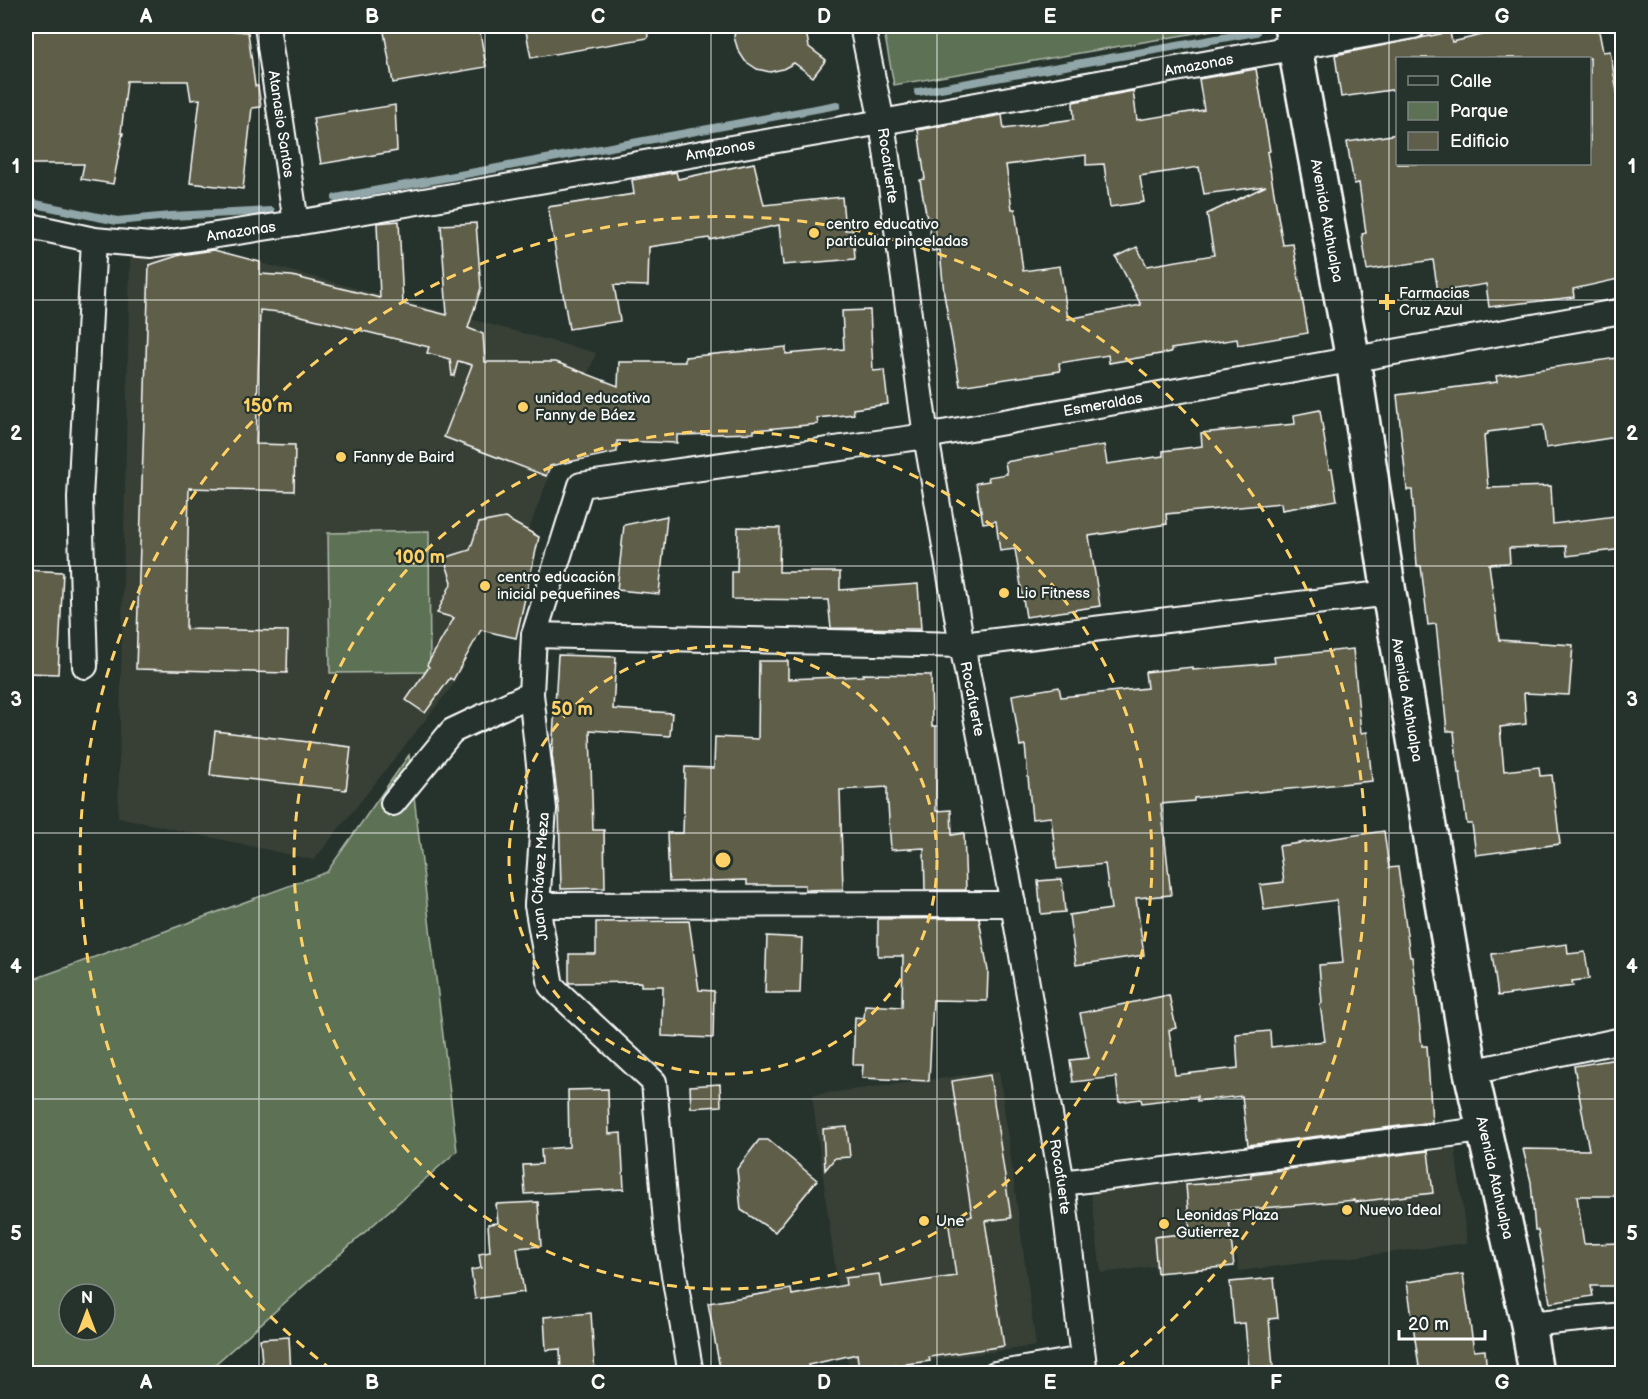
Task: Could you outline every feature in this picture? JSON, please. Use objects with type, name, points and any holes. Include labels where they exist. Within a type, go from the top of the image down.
[{"type":"highway","name":"Avenida Atahualpa","points":[[1294,36],[1353,360],[1389,593],[1471,1071],[1482,1130],[1528,1324],[1536,1374]]},
{"type":"street","name":"Atanasio Santos","points":[[267,26],[296,223]]},
{"type":"street","name":"Rocafuerte","points":[[862,26],[882,122],[926,436],[962,645],[1013,904],[1062,1184],[1084,1366]]},
{"type":"street","name":"Amazonas","points":[[26,225],[94,240],[151,245],[296,223],[882,122],[1294,36],[1413,26]]},
{"type":"street","points":[[85,666],[80,498],[94,240]]},
{"type":"street","name":"Esmeraldas","points":[[581,485],[926,436],[1623,311]]},
{"type":"street","name":"Juan Chávez Meza","points":[[581,485],[534,635],[531,694],[544,809],[537,904],[551,986],[654,1082],[667,1234],[691,1374]]},
{"type":"street","points":[[534,635],[962,645],[1389,593]]},
{"type":"street","points":[[393,803],[452,731],[531,694]]},
{"type":"street","points":[[537,904],[1013,904]]},
{"type":"street","points":[[1471,1071],[1623,1040]]},
{"type":"street","points":[[1062,1184],[1482,1130]]},
{"type":"street","points":[[1528,1324],[1623,1315]]},
{"type":"street","points":[[995,1374],[1084,1366]]},
{"type":"shaded area","name":"Fanny de Baird","points":[[205,248],[596,353],[517,560],[453,685],[314,860],[118,817],[130,258]]},
{"type":"shaded area","name":"Une","points":[[999,1071],[1036,1346],[849,1371],[812,1095]]},
{"type":"shaded area","name":"Nuevo Ideal","points":[[1455,1148],[1467,1243],[1239,1271],[1237,1256],[1101,1273],[1091,1193]]},
{"type":"green space","points":[[883,26],[1236,26],[894,85]]},
{"type":"green space","points":[[429,531],[430,672],[330,673],[328,533]]},
{"type":"green space","points":[[409,755],[457,1151],[205,1373],[26,1374],[26,982],[327,872]]},
{"type":"building","points":[[26,26],[177,26],[248,32],[255,86],[258,86],[261,107],[252,108],[243,189],[190,183],[200,99],[191,100],[188,81],[127,81],[121,133],[123,133],[113,184],[81,179],[84,164],[26,164]]},
{"type":"building","points":[[383,26],[479,26],[486,67],[393,83]]},
{"type":"building","points":[[525,26],[647,26],[648,38],[531,58]]},
{"type":"building","points":[[736,26],[805,26],[809,47],[826,60],[813,77],[794,63],[770,72],[757,69],[745,61],[738,50],[734,37]]},
{"type":"building","points":[[1494,26],[1598,26],[1603,52],[1610,51],[1618,97],[1621,97],[1623,108],[1623,278],[1573,289],[1574,297],[1489,307],[1486,284],[1438,292],[1433,260],[1367,270],[1362,234],[1366,233],[1359,183],[1354,184],[1347,142],[1396,134],[1396,165],[1591,165],[1591,57],[1396,57],[1396,89],[1341,97],[1335,55],[1450,32],[1452,42],[1495,32]]},
{"type":"building","points":[[1256,69],[1283,245],[1293,244],[1308,333],[1238,345],[1237,339],[1171,349],[1171,352],[1109,363],[1108,355],[1059,363],[1060,371],[960,386],[944,294],[940,250],[932,251],[929,218],[927,219],[920,180],[925,179],[918,130],[1002,115],[1004,129],[1074,119],[1073,102],[1133,91],[1137,120],[1204,110],[1199,79]],"holes":[[[1086,155],[1086,165],[1104,164],[1110,207],[1144,202],[1140,176],[1199,167],[1204,194],[1266,186],[1207,214],[1214,255],[1147,266],[1137,247],[1116,257],[1141,305],[1068,319],[1060,266],[1023,271],[1015,209],[1012,209],[1006,165]]]},
{"type":"building","points":[[395,105],[397,151],[321,164],[313,118]]},
{"type":"building","points":[[754,163],[764,205],[842,197],[845,230],[853,230],[855,259],[783,265],[779,225],[710,240],[709,238],[649,247],[648,286],[614,285],[620,321],[569,329],[548,207],[634,194],[632,180],[676,172],[678,179]]},
{"type":"building","points":[[399,221],[403,304],[447,315],[441,225],[476,223],[481,288],[468,328],[483,334],[485,362],[556,362],[618,386],[619,362],[685,362],[685,357],[786,347],[786,354],[844,349],[842,311],[870,310],[873,371],[884,370],[888,404],[853,409],[854,414],[817,418],[818,424],[754,430],[754,433],[677,435],[677,443],[617,441],[617,452],[550,466],[546,476],[444,437],[472,365],[458,361],[454,376],[452,376],[450,359],[427,353],[429,347],[289,313],[260,310],[256,444],[295,445],[294,491],[189,488],[186,629],[288,631],[287,673],[136,669],[149,265],[180,255],[214,250],[260,262],[260,274],[292,276],[380,298],[377,223]]},
{"type":"building","points":[[1623,357],[1623,436],[1546,448],[1543,425],[1488,432],[1484,435],[1488,488],[1551,486],[1553,524],[1623,515],[1623,549],[1567,556],[1566,546],[1509,548],[1510,563],[1489,564],[1499,640],[1573,645],[1569,695],[1524,693],[1526,724],[1500,727],[1504,771],[1539,767],[1540,776],[1552,775],[1560,844],[1476,855],[1472,824],[1467,824],[1460,773],[1458,773],[1454,731],[1447,731],[1436,624],[1428,625],[1421,566],[1417,566],[1412,490],[1407,490],[1397,395],[1497,382],[1496,376]]},
{"type":"building","points":[[1320,410],[1329,469],[1332,469],[1337,500],[1282,510],[1281,503],[1166,514],[1167,524],[1089,536],[1100,606],[1026,617],[1015,549],[1000,551],[996,521],[983,523],[976,483],[989,481],[988,477],[1007,474],[1005,462],[1104,445],[1107,464],[1163,456],[1163,451],[1202,446],[1201,433],[1295,424],[1294,415]]},
{"type":"building","points":[[667,516],[659,594],[617,590],[624,525]]},
{"type":"building","points":[[505,518],[539,537],[516,638],[481,630],[453,680],[450,678],[425,713],[406,700],[429,667],[427,665],[454,618],[437,613],[452,582],[444,558],[470,550],[479,523]]},
{"type":"building","points":[[738,527],[780,528],[779,572],[840,572],[840,590],[918,584],[921,629],[831,628],[828,600],[732,599],[732,572],[737,572]]},
{"type":"building","points":[[26,570],[63,572],[58,674],[26,673]]},
{"type":"building","points":[[1353,649],[1361,733],[1367,732],[1372,781],[1194,798],[1194,801],[1161,804],[1171,895],[1136,898],[1144,955],[1076,965],[1069,915],[1111,909],[1105,864],[1057,869],[1051,817],[1032,819],[1025,745],[1020,746],[1012,695],[1059,687],[1061,697],[1147,688],[1145,672],[1275,663],[1274,657]]},
{"type":"building","points":[[558,655],[616,657],[613,709],[672,713],[670,736],[590,730],[593,830],[604,830],[605,888],[561,889],[559,809],[552,755]]},
{"type":"building","points":[[759,661],[788,661],[788,679],[863,676],[863,674],[931,675],[932,726],[936,726],[936,811],[951,810],[952,835],[964,833],[966,890],[925,890],[924,848],[891,850],[887,787],[840,790],[843,889],[805,890],[805,885],[747,885],[747,880],[669,882],[667,833],[683,833],[685,767],[714,768],[715,737],[758,739]]},
{"type":"building","points":[[215,731],[351,747],[346,790],[210,775]]},
{"type":"building","points":[[1384,831],[1389,868],[1398,867],[1410,957],[1412,957],[1422,1046],[1427,1046],[1432,1122],[1248,1145],[1242,1096],[1197,1101],[1197,1096],[1142,1103],[1141,1099],[1119,1102],[1116,1077],[1073,1082],[1070,1060],[1089,1058],[1080,1013],[1169,995],[1176,1028],[1169,1030],[1175,1075],[1238,1068],[1236,1034],[1270,1031],[1271,1047],[1325,1041],[1320,1004],[1322,1003],[1319,965],[1343,963],[1337,900],[1264,910],[1260,885],[1284,882],[1279,846]]},
{"type":"building","points":[[1062,879],[1065,912],[1041,914],[1038,881]]},
{"type":"building","points":[[979,918],[988,971],[987,1001],[933,1000],[929,1081],[862,1078],[863,1065],[853,1065],[855,1017],[864,1018],[865,1005],[902,1007],[903,956],[878,956],[878,919]]},
{"type":"building","points":[[689,921],[699,990],[714,991],[713,1038],[662,1036],[663,986],[641,986],[641,982],[569,983],[569,954],[596,954],[596,922]]},
{"type":"building","points":[[767,936],[802,938],[800,993],[765,993]]},
{"type":"building","points":[[1567,944],[1568,954],[1585,952],[1589,979],[1572,981],[1573,986],[1498,996],[1492,954]]},
{"type":"building","points":[[1623,1058],[1623,1136],[1616,1137],[1615,1196],[1577,1196],[1584,1244],[1623,1243],[1623,1286],[1591,1286],[1593,1296],[1550,1303],[1538,1230],[1535,1230],[1531,1182],[1523,1149],[1589,1150],[1574,1066]]},
{"type":"building","points":[[990,1075],[1011,1218],[985,1221],[1004,1346],[929,1357],[930,1361],[859,1370],[857,1354],[808,1365],[810,1374],[721,1374],[708,1303],[791,1289],[792,1295],[846,1285],[845,1278],[879,1274],[881,1287],[956,1276],[948,1219],[972,1216],[952,1081]]},
{"type":"building","points":[[720,1084],[721,1106],[691,1108],[690,1086]]},
{"type":"building","points":[[608,1089],[609,1134],[621,1133],[624,1189],[525,1194],[523,1165],[542,1164],[541,1149],[569,1147],[568,1090]]},
{"type":"building","points":[[847,1127],[850,1157],[835,1158],[825,1170],[823,1129]]},
{"type":"building","points":[[759,1140],[768,1140],[817,1180],[775,1232],[741,1210],[737,1169]]},
{"type":"building","points":[[1428,1151],[1433,1193],[1355,1202],[1355,1200],[1228,1211],[1234,1266],[1157,1273],[1154,1237],[1190,1233],[1186,1185],[1231,1182],[1231,1180],[1251,1178],[1251,1174]]},
{"type":"building","points":[[538,1202],[541,1246],[517,1248],[524,1292],[475,1299],[471,1270],[481,1268],[479,1254],[490,1252],[488,1224],[498,1223],[496,1204]]},
{"type":"building","points":[[1463,1274],[1474,1351],[1485,1350],[1487,1374],[1420,1374],[1407,1282]]},
{"type":"building","points":[[1274,1278],[1278,1318],[1269,1319],[1273,1367],[1249,1369],[1245,1323],[1234,1324],[1230,1282]]},
{"type":"building","points":[[591,1313],[595,1374],[561,1374],[560,1349],[546,1350],[544,1317]]},
{"type":"building","points":[[289,1337],[291,1374],[263,1374],[260,1339]]},
{"type":"waterway","points":[[918,92],[1256,32]]},
{"type":"waterway","points":[[336,198],[837,105]]},
{"type":"waterway","points":[[26,202],[117,221],[271,211]]},
{"type":"place","name":"centro educativo particular pinceladas","points":[[814,233]]},
{"type":"place","name":"Farmacias Cruz Azul","points":[[1387,302]]},
{"type":"place","name":"unidad educativa Fanny de Báez","points":[[523,407]]},
{"type":"place","name":"Fanny de Baird","points":[[341,457]]},
{"type":"place","name":"centro educación inicial pequeñines","points":[[485,586]]},
{"type":"place","name":"Lio Fitness","points":[[1004,593]]},
{"type":"place","name":"Nuevo Ideal","points":[[1347,1210]]},
{"type":"place","name":"Une","points":[[924,1221]]},
{"type":"place","name":"Leonidas Plaza Gutierrez","points":[[1164,1224]]}]
